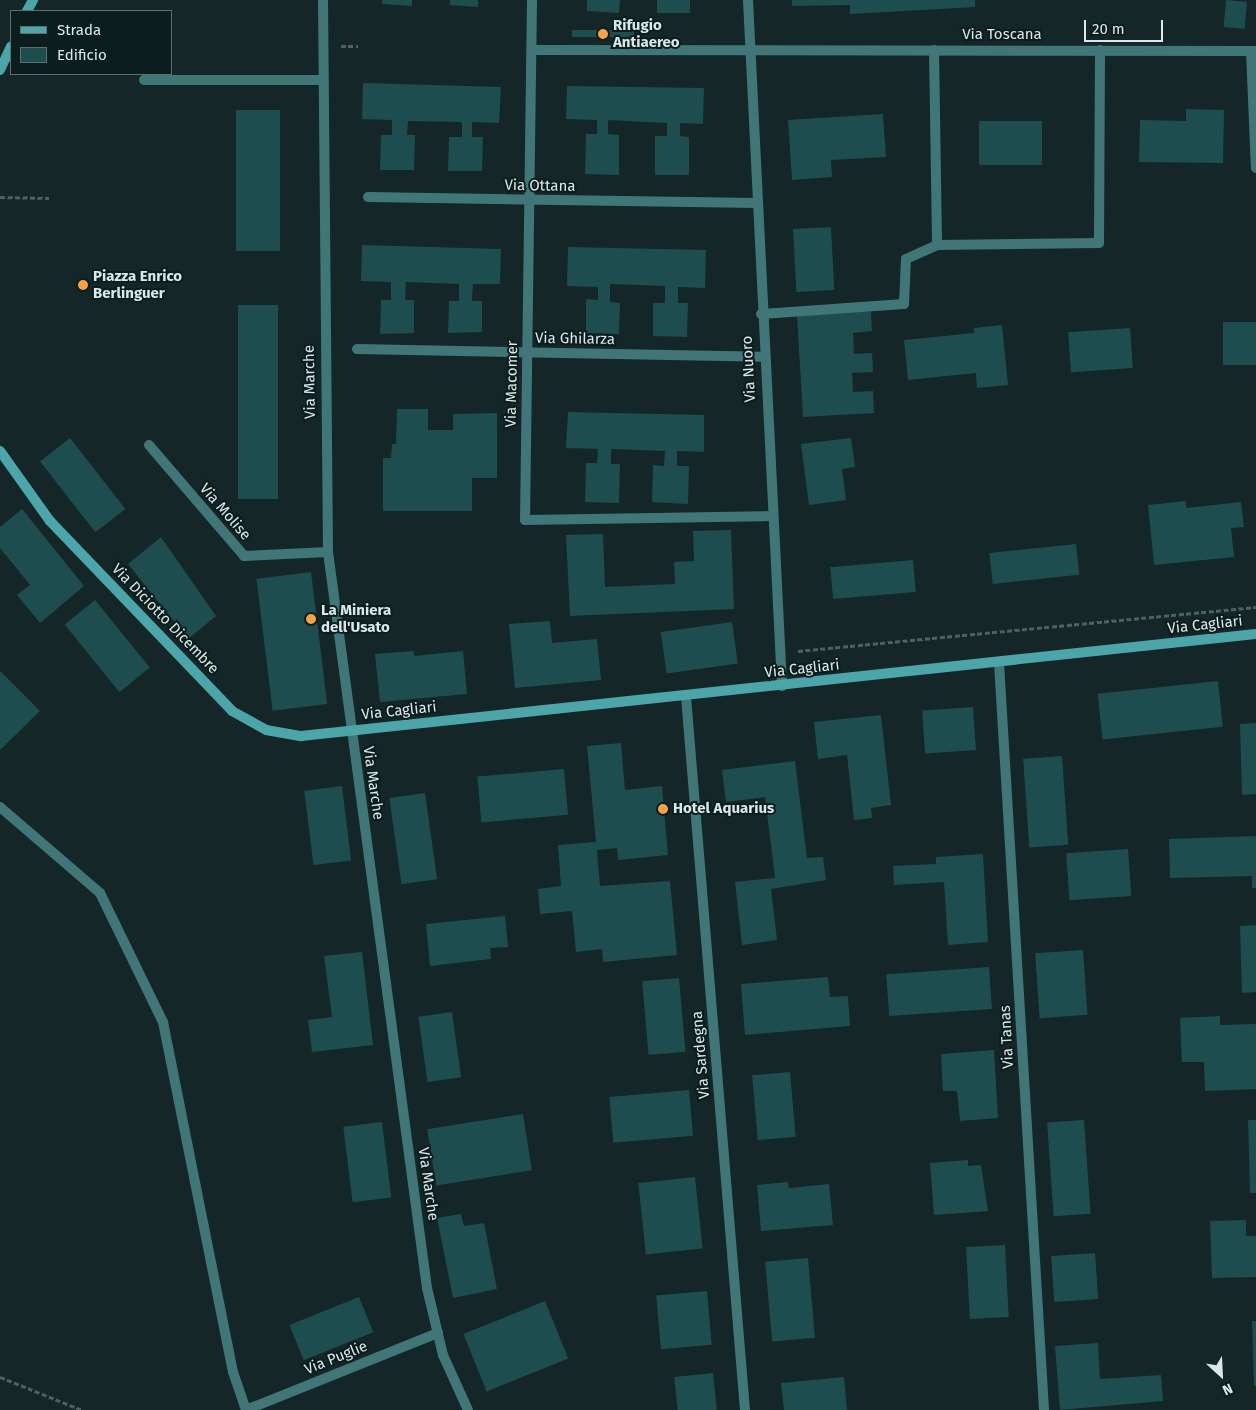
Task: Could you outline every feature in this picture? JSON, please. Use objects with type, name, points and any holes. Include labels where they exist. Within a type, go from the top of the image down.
[{"type":"street","name":"Via Marche","points":[[323,0],[322,80],[328,552],[427,1288],[438,1333],[468,1410]]},
{"type":"street","name":"Via Macomer","points":[[532,0],[524,520],[773,516]]},
{"type":"street","name":"Via Nuoro","points":[[748,0],[748,50],[763,357],[782,686]]},
{"type":"street","points":[[0,70],[10,48]]},
{"type":"street","points":[[532,50],[748,50]]},
{"type":"street","name":"Via Toscana","points":[[748,50],[1253,51]]},
{"type":"street","points":[[934,50],[937,245]]},
{"type":"street","points":[[761,314],[904,304],[906,259],[937,245],[1099,243],[1100,50]]},
{"type":"street","points":[[1253,51],[1256,168]]},
{"type":"street","points":[[144,80],[322,80]]},
{"type":"street","name":"Via Ottana","points":[[368,196],[529,201],[756,203]]},
{"type":"street","name":"Via Ghilarza","points":[[357,349],[763,357]]},
{"type":"street","name":"Via Molise","points":[[149,446],[244,556],[328,552]]},
{"type":"street","name":"Via Diciotto Dicembre","points":[[0,451],[50,521],[232,711],[266,730],[301,736],[351,731]]},
{"type":"street","name":"Via Cagliari","points":[[351,731],[686,697],[1256,634]]},
{"type":"street","name":"Via Tanas","points":[[999,662],[1044,1410]]},
{"type":"street","name":"Via Sardegna","points":[[686,697],[745,1410]]},
{"type":"street","points":[[0,807],[100,893],[163,1022],[233,1372],[246,1410]]},
{"type":"street","name":"Via Puglie","points":[[246,1410],[438,1333]]},
{"type":"path","points":[[0,197],[49,198]]},
{"type":"path","points":[[780,653],[1256,607]]},
{"type":"path","points":[[0,1377],[82,1410]]},
{"type":"building","points":[[382,0],[412,0],[412,6],[382,4]]},
{"type":"building","points":[[450,0],[478,0],[478,7],[450,5]]},
{"type":"building","points":[[587,0],[620,0],[619,13],[587,11]]},
{"type":"building","points":[[657,0],[690,0],[690,13],[657,13]]},
{"type":"building","points":[[792,0],[975,0],[975,7],[850,14],[850,5],[792,6]]},
{"type":"building","points":[[1226,0],[1247,2],[1245,29],[1224,27]]},
{"type":"building","name":"Rifugio Antiaereo","points":[[572,30],[634,30],[634,37],[572,37]]},
{"type":"building","points":[[363,83],[501,87],[499,123],[472,122],[472,137],[483,137],[482,171],[448,171],[449,137],[462,137],[462,122],[408,121],[407,135],[415,135],[414,170],[380,170],[381,135],[392,135],[392,120],[362,119]]},
{"type":"building","points":[[567,86],[704,88],[703,124],[680,123],[680,136],[689,137],[689,175],[655,175],[655,136],[667,136],[667,123],[608,120],[608,134],[619,135],[619,175],[585,174],[586,134],[597,134],[597,120],[566,119]]},
{"type":"building","points":[[1186,109],[1224,110],[1223,163],[1139,162],[1140,120],[1186,121]]},
{"type":"building","points":[[236,110],[280,110],[280,251],[236,251]]},
{"type":"building","points":[[883,114],[886,157],[831,160],[832,177],[792,180],[788,120]]},
{"type":"building","points":[[979,121],[1042,121],[1042,165],[979,165]]},
{"type":"building","points":[[831,227],[834,290],[796,292],[793,229]]},
{"type":"building","points":[[362,245],[501,249],[500,284],[473,284],[472,301],[482,301],[482,332],[448,333],[449,301],[459,301],[459,284],[406,282],[405,300],[414,300],[414,333],[380,334],[381,300],[391,300],[391,282],[361,281]]},
{"type":"building","points":[[568,247],[706,250],[705,288],[678,287],[678,303],[688,303],[687,337],[653,336],[653,303],[665,303],[665,286],[610,284],[610,302],[620,303],[619,334],[586,333],[586,299],[598,300],[598,287],[567,286]]},
{"type":"building","points":[[238,305],[278,305],[278,499],[238,499]]},
{"type":"building","points":[[871,311],[872,331],[853,333],[854,354],[872,353],[873,372],[852,373],[853,392],[873,391],[874,413],[803,417],[797,315]]},
{"type":"building","points":[[1223,322],[1256,322],[1256,365],[1223,365]]},
{"type":"building","points":[[1002,325],[1008,385],[977,388],[976,373],[908,380],[904,340],[974,333],[974,328]]},
{"type":"building","points":[[1130,328],[1133,368],[1071,372],[1068,332]]},
{"type":"building","points":[[397,409],[428,409],[428,430],[453,430],[453,414],[497,413],[497,478],[472,478],[472,511],[383,511],[383,458],[391,458],[392,444],[396,444]]},
{"type":"building","points":[[568,412],[704,415],[704,452],[677,451],[677,466],[689,466],[688,504],[652,502],[653,465],[664,466],[665,451],[611,449],[611,464],[620,464],[619,503],[585,502],[586,463],[597,463],[598,449],[566,448]]},
{"type":"building","points":[[70,438],[125,509],[95,532],[40,461]]},
{"type":"building","points":[[851,438],[855,467],[842,469],[846,500],[809,505],[801,444]]},
{"type":"building","points":[[1186,501],[1186,508],[1241,502],[1244,527],[1231,528],[1234,557],[1154,565],[1148,505]]},
{"type":"building","points":[[22,509],[84,586],[40,623],[17,595],[30,585],[0,548],[0,527]]},
{"type":"building","points":[[731,530],[734,609],[570,616],[566,535],[603,534],[605,587],[675,584],[674,562],[694,561],[693,531]]},
{"type":"building","points":[[161,537],[216,616],[188,639],[128,564]]},
{"type":"building","points":[[1076,544],[1079,575],[993,584],[989,553]]},
{"type":"building","points":[[913,560],[916,592],[833,599],[830,567]]},
{"type":"building","points":[[311,572],[327,704],[273,711],[256,579]]},
{"type":"building","points":[[95,600],[150,668],[119,692],[65,625]]},
{"type":"building","points":[[550,621],[552,643],[597,639],[601,680],[515,688],[509,624]]},
{"type":"building","points":[[732,622],[738,664],[667,674],[661,632]]},
{"type":"building","points":[[414,651],[414,656],[463,651],[467,694],[380,702],[375,654]]},
{"type":"building","points":[[0,671],[40,711],[0,750]]},
{"type":"building","points":[[1218,681],[1223,727],[1102,739],[1098,694]]},
{"type":"building","points":[[973,707],[976,750],[925,753],[922,711]]},
{"type":"building","points":[[881,715],[891,805],[871,808],[872,818],[854,820],[847,755],[818,759],[814,722]]},
{"type":"building","points":[[1256,723],[1256,794],[1242,795],[1240,724]]},
{"type":"building","points":[[621,743],[625,790],[662,786],[668,855],[618,860],[617,848],[597,850],[600,886],[670,881],[677,955],[603,962],[602,949],[576,952],[572,911],[540,914],[538,889],[561,886],[558,845],[596,842],[587,746]]},
{"type":"building","points":[[1062,756],[1068,845],[1029,848],[1023,759]]},
{"type":"building","points":[[795,761],[807,858],[823,857],[826,880],[771,889],[777,940],[742,945],[735,882],[775,878],[765,797],[726,802],[722,770]]},
{"type":"building","points":[[564,769],[568,815],[481,822],[477,777]]},
{"type":"building","points":[[342,786],[351,860],[313,865],[304,791]]},
{"type":"building","points":[[425,793],[437,879],[401,884],[389,798]]},
{"type":"building","points":[[1256,836],[1256,888],[1252,888],[1252,876],[1170,878],[1169,839]]},
{"type":"building","points":[[1128,849],[1131,896],[1069,900],[1066,853]]},
{"type":"building","points":[[983,854],[988,942],[948,945],[944,882],[894,885],[893,866],[936,864],[936,857]]},
{"type":"building","points":[[505,916],[508,947],[490,948],[491,959],[430,966],[426,924]]},
{"type":"building","points":[[1256,925],[1256,992],[1242,993],[1240,926]]},
{"type":"building","points":[[1083,950],[1088,1015],[1040,1018],[1035,953]]},
{"type":"building","points":[[362,952],[373,1045],[312,1052],[308,1020],[332,1017],[324,956]]},
{"type":"building","points":[[989,967],[992,1009],[889,1016],[886,974]]},
{"type":"building","points":[[828,977],[830,997],[848,996],[850,1026],[745,1035],[741,984]]},
{"type":"building","points":[[679,978],[685,1052],[649,1055],[642,981]]},
{"type":"building","points":[[452,1012],[461,1077],[428,1082],[418,1017]]},
{"type":"building","points":[[1220,1016],[1220,1025],[1256,1024],[1256,1089],[1205,1091],[1204,1062],[1182,1062],[1180,1018]]},
{"type":"building","points":[[994,1050],[998,1118],[960,1121],[957,1091],[943,1091],[941,1054]]},
{"type":"building","points":[[790,1072],[796,1137],[758,1140],[752,1075]]},
{"type":"building","points":[[689,1090],[693,1136],[613,1143],[609,1097]]},
{"type":"building","points":[[523,1114],[532,1170],[436,1185],[427,1129]]},
{"type":"building","points":[[1084,1120],[1091,1214],[1054,1216],[1047,1123]]},
{"type":"building","points":[[1248,1120],[1256,1120],[1256,1193],[1250,1193]]},
{"type":"building","points":[[382,1122],[391,1197],[353,1202],[343,1127]]},
{"type":"building","points":[[968,1160],[968,1166],[981,1165],[988,1211],[934,1215],[930,1163]]},
{"type":"building","points":[[695,1177],[703,1249],[646,1255],[638,1183]]},
{"type":"building","points":[[788,1182],[789,1188],[829,1184],[833,1225],[761,1231],[757,1185]]},
{"type":"building","points":[[461,1214],[464,1226],[484,1223],[497,1289],[453,1298],[437,1218]]},
{"type":"building","points":[[1246,1220],[1246,1236],[1256,1236],[1256,1277],[1212,1278],[1210,1221]]},
{"type":"building","points":[[1005,1245],[1009,1317],[970,1319],[966,1247]]},
{"type":"building","points":[[1095,1253],[1098,1299],[1054,1302],[1051,1256]]},
{"type":"building","points":[[808,1258],[815,1338],[772,1341],[765,1262]]},
{"type":"building","points":[[707,1291],[712,1345],[661,1349],[656,1295]]},
{"type":"building","points":[[359,1297],[373,1332],[304,1360],[289,1325]]},
{"type":"building","points":[[545,1301],[568,1358],[487,1391],[463,1334]]},
{"type":"building","points":[[1252,1321],[1256,1321],[1256,1386],[1254,1386]]},
{"type":"building","points":[[1098,1343],[1100,1379],[1161,1375],[1163,1401],[1060,1410],[1055,1346]]},
{"type":"building","points":[[713,1373],[717,1410],[678,1410],[674,1377]]},
{"type":"building","points":[[844,1377],[847,1410],[784,1410],[781,1383]]},
{"type":"place","name":"Rifugio Antiaereo","points":[[603,34]]},
{"type":"place","name":"Piazza Enrico Berlinguer","points":[[83,285]]},
{"type":"place","name":"La Miniera dell'Usato","points":[[311,619]]},
{"type":"place","name":"Hotel Aquarius","points":[[663,809]]}]
